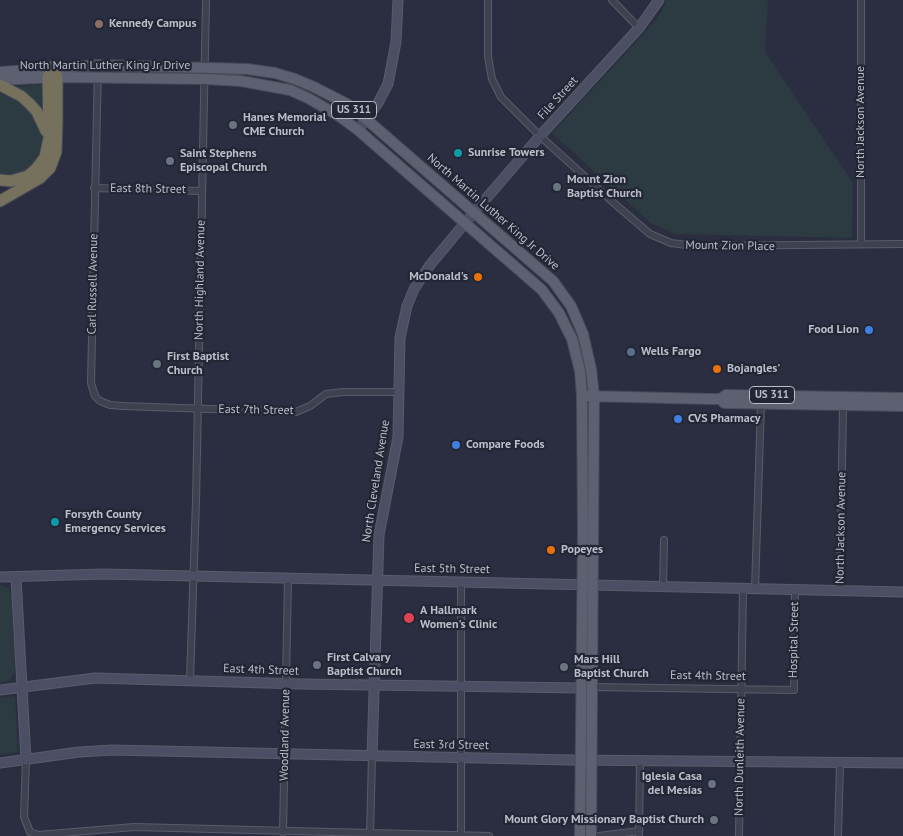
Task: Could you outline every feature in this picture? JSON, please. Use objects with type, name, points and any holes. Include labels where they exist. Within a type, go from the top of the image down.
[{"type":"highway","points":[[0,180],[11,181],[21,179],[32,173],[45,157],[49,138],[52,74]]},
{"type":"highway","points":[[0,201],[40,178],[50,168],[56,152],[52,74]]},
{"type":"highway","points":[[0,85],[21,96],[30,104],[42,122],[49,138]]},
{"type":"main road","name":"North Martin Luther King Jr Drive","points":[[0,80],[52,74],[98,65],[247,69],[275,73],[294,79],[347,104],[553,280],[571,306],[583,334],[591,368],[594,396],[594,585],[587,688]]},
{"type":"main road","name":"North Martin Luther King Jr Drive","points":[[0,72],[241,80],[290,90],[332,111],[358,130],[542,290],[559,313],[572,338],[580,371],[582,396],[583,583],[587,688],[586,760],[580,836]]},
{"type":"main road","name":"US 311","points":[[582,396],[721,399],[726,395],[903,398]]},
{"type":"main road","name":"US 311","points":[[721,399],[724,403],[903,406]]},
{"type":"main road","name":"North Martin Luther King Jr Drive","points":[[586,760],[591,836]]},
{"type":"street","name":"North Highland Avenue","points":[[190,680],[194,576],[206,0]]},
{"type":"street","points":[[358,130],[378,103],[388,84],[396,42],[398,0]]},
{"type":"street","name":"Mount Zion Place","points":[[488,0],[488,56],[492,79],[501,97],[540,136],[650,234],[671,244],[694,246],[903,244]]},
{"type":"street","points":[[612,0],[639,28]]},
{"type":"street","name":"File Street","points":[[474,212],[540,136],[639,28],[659,0]]},
{"type":"street","name":"North Jackson Avenue","points":[[861,0],[861,244]]},
{"type":"street","name":"Carl Russell Avenue","points":[[98,65],[91,383],[95,396],[100,401],[110,405],[197,410]]},
{"type":"street","name":"East 8th Street","points":[[94,188],[202,190]]},
{"type":"street","name":"North Cleveland Avenue","points":[[370,834],[377,580],[382,515],[398,437],[400,338],[407,306],[414,289],[430,265],[474,212]]},
{"type":"street","name":"East 7th Street","points":[[197,410],[296,412],[310,406],[326,394],[399,392]]},
{"type":"street","points":[[755,589],[761,404]]},
{"type":"street","name":"North Jackson Avenue","points":[[840,590],[843,405]]},
{"type":"street","points":[[662,587],[664,540]]},
{"type":"street","name":"East 5th Street","points":[[0,577],[78,573],[583,583],[662,587],[903,592]]},
{"type":"street","points":[[16,577],[26,760],[24,817],[30,832],[38,835],[84,834],[134,828],[186,828],[489,836]]},
{"type":"street","name":"Woodland Avenue","points":[[283,832],[288,578]]},
{"type":"street","points":[[461,582],[461,836]]},
{"type":"street","name":"North Dunleith Avenue","points":[[739,836],[743,588]]},
{"type":"street","name":"Hospital Street","points":[[794,690],[795,590]]},
{"type":"street","name":"East 4th Street","points":[[0,690],[95,678],[374,685],[794,690]]},
{"type":"street","name":"East 3rd Street","points":[[1,763],[105,750],[461,758],[903,763]]},
{"type":"street","points":[[599,836],[639,834],[640,760]]},
{"type":"street","points":[[838,836],[840,762]]},
{"type":"street","points":[[186,828],[186,836]]},
{"type":"shaded area","points":[[667,0],[768,0],[765,52],[853,183],[852,238],[675,234],[651,223],[552,133],[657,19]]},
{"type":"shaded area","points":[[45,84],[46,120],[12,87]]},
{"type":"shaded area","points":[[0,90],[28,106],[44,133],[42,157],[22,175],[0,176]]},
{"type":"shaded area","points":[[0,585],[8,588],[12,596],[15,672],[10,680],[0,683]]},
{"type":"shaded area","points":[[15,696],[18,752],[0,755],[0,698]]},
{"type":"place","name":"Kennedy Campus","points":[[99,24]]},
{"type":"place","name":"Hanes Memorial CME Church","points":[[233,125]]},
{"type":"place","name":"Sunrise Towers","points":[[458,153]]},
{"type":"place","name":"Saint Stephens Episcopal Church","points":[[170,161]]},
{"type":"place","name":"Mount Zion Baptist Church","points":[[557,187]]},
{"type":"place","name":"McDonald's","points":[[478,277]]},
{"type":"place","name":"Food Lion","points":[[869,330]]},
{"type":"place","name":"Wells Fargo","points":[[631,352]]},
{"type":"place","name":"First Baptist Church","points":[[157,364]]},
{"type":"place","name":"Bojangles'","points":[[717,369]]},
{"type":"place","name":"CVS Pharmacy","points":[[678,419]]},
{"type":"place","name":"Compare Foods","points":[[456,445]]},
{"type":"place","name":"Forsyth County Emergency Services","points":[[55,522]]},
{"type":"place","name":"Popeyes","points":[[551,550]]},
{"type":"place","name":"A Hallmark Women's Clinic","points":[[409,618]]},
{"type":"place","name":"First Calvary Baptist Church","points":[[317,665]]},
{"type":"place","name":"Mars Hill Baptist Church","points":[[564,667]]},
{"type":"place","name":"Iglesia Casa del Mesías","points":[[712,784]]},
{"type":"place","name":"Mount Glory Missionary Baptist Church","points":[[714,820]]}]
